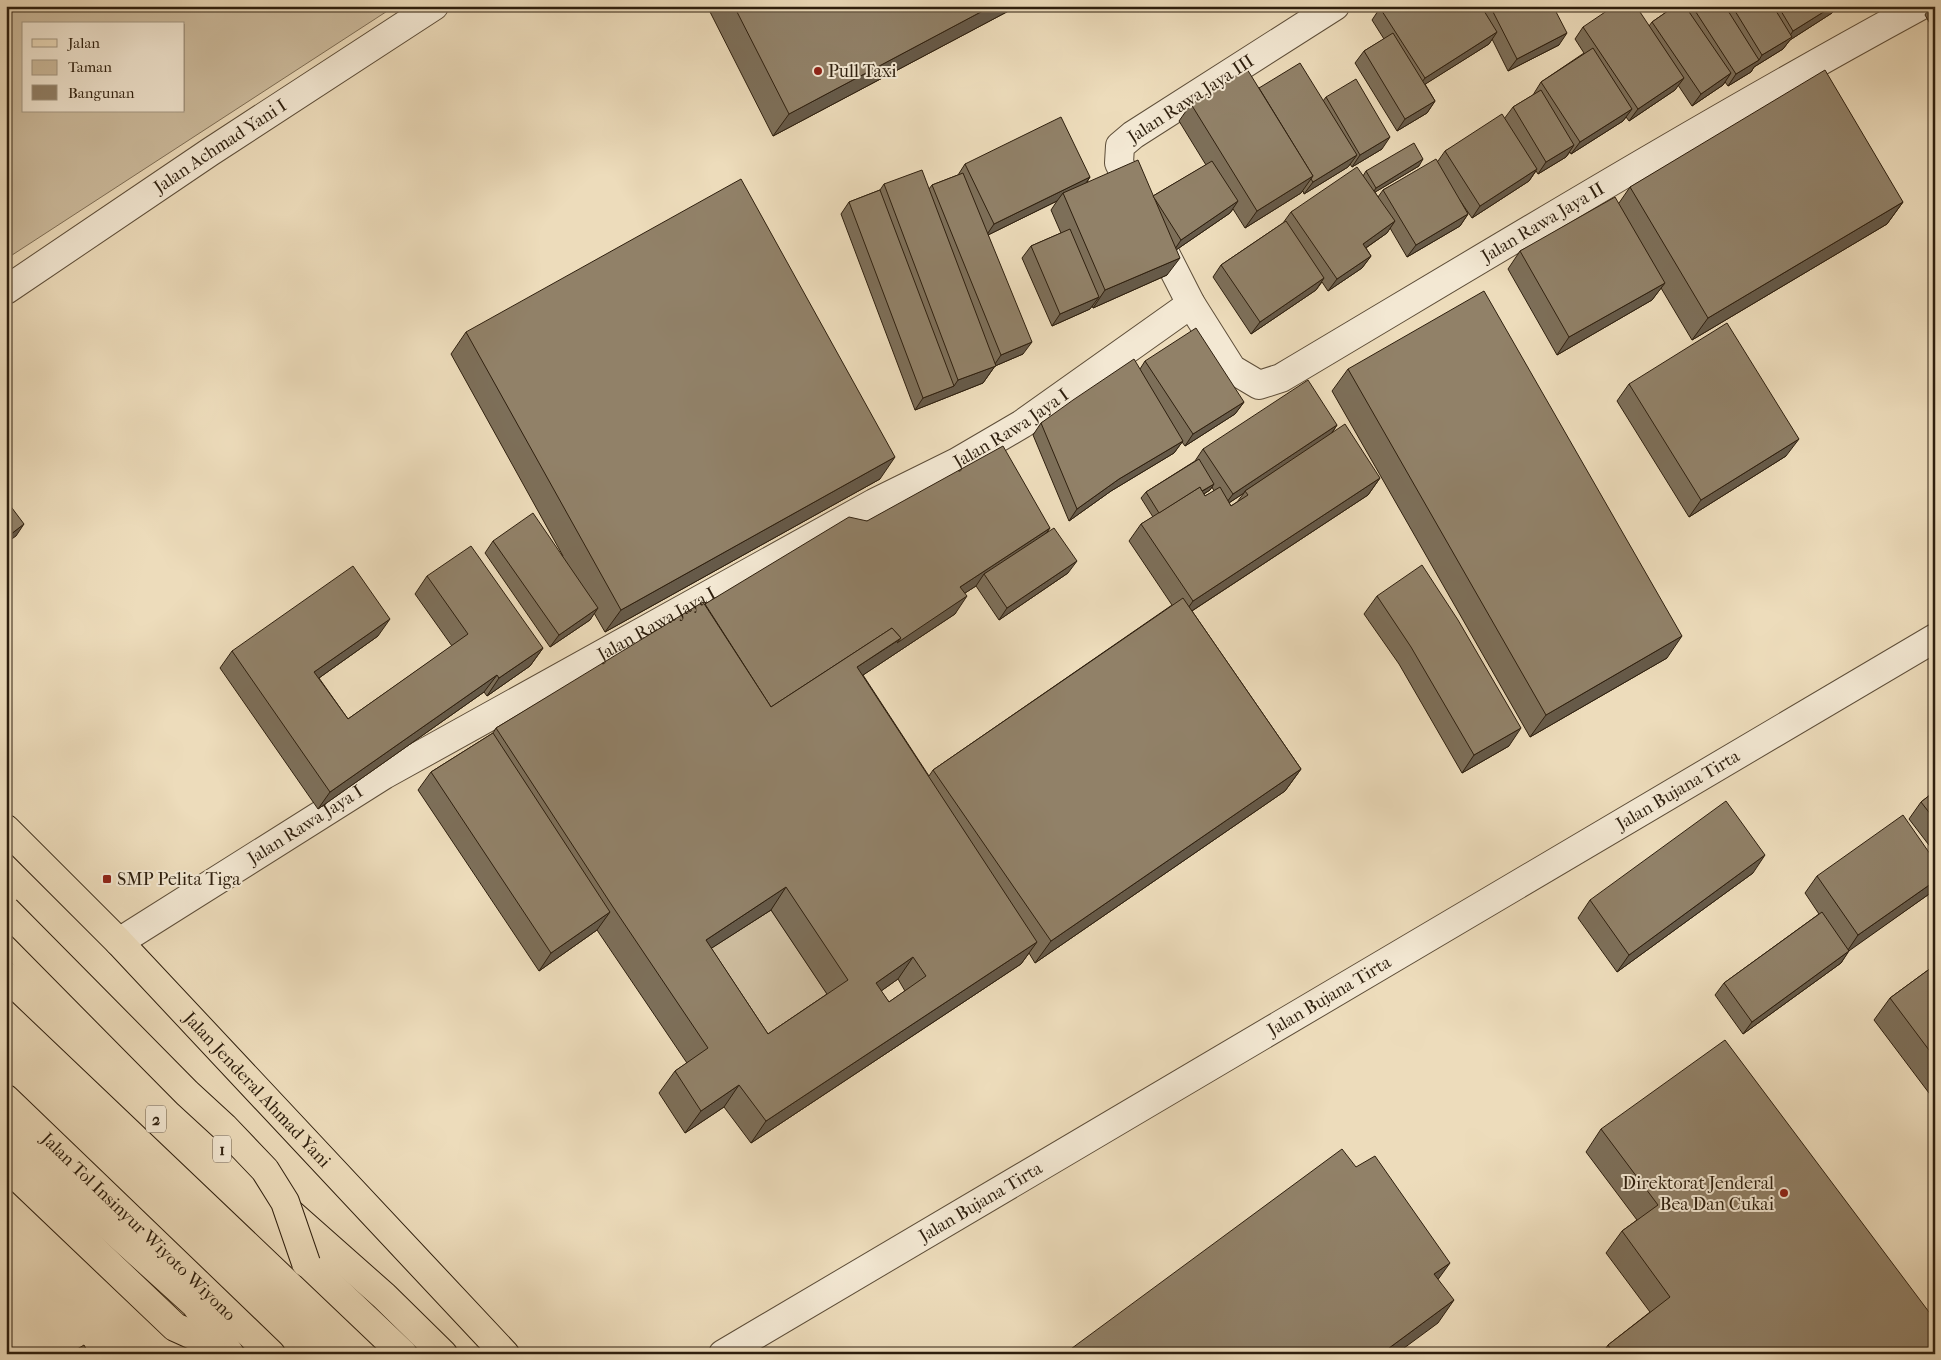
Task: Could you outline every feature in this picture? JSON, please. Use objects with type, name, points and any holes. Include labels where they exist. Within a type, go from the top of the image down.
[{"type":"main road","name":"Jalan Jenderal Ahmad Yani","points":[[6,829],[118,942],[505,1354]]},
{"type":"main road","points":[[6,910],[265,1170],[285,1202],[306,1263]]},
{"type":"main road","name":"1","points":[[6,938],[262,1188],[384,1296],[443,1354]]},
{"type":"main road","name":"2","points":[[6,976],[402,1354]]},
{"type":"main road","name":"Jalan Tol Insinyur Wiyoto Wiyono","points":[[6,1099],[271,1354]]},
{"type":"main road","points":[[6,1133],[195,1304],[228,1352]]},
{"type":"main road","points":[[6,1166],[175,1327],[228,1352]]},
{"type":"street","name":"Jalan Achmad Yani I","points":[[6,290],[210,152],[434,6]]},
{"type":"street","name":"Jalan Rawa Jaya III","points":[[1191,304],[1119,163],[1120,146],[1133,135],[1335,6]]},
{"type":"street","name":"Jalan Rawa Jaya II","points":[[1191,304],[1232,369],[1259,385],[1281,378],[1647,160],[1801,71],[1920,6]]},
{"type":"street","name":"Jalan Rawa Jaya I","points":[[118,942],[384,775],[874,503],[957,462],[1022,424],[1191,304]]},
{"type":"street","name":"Jalan Bujana Tirta","points":[[724,1354],[1935,638]]},
{"type":"green space","points":[[6,6],[395,6],[6,259]]},
{"type":"green space","points":[[771,910],[833,1003],[753,1056],[690,962]]},
{"type":"building","name":"Pull Taxi","points":[[734,6],[992,6],[789,114]]},
{"type":"building","points":[[1383,6],[1481,6],[1497,32],[1425,78],[1380,8]]},
{"type":"building","points":[[1490,6],[1553,6],[1567,33],[1517,59]]},
{"type":"building","points":[[1614,6],[1636,6],[1684,78],[1638,109],[1583,27]]},
{"type":"building","points":[[1675,6],[1685,6],[1731,73],[1701,94],[1652,22]]},
{"type":"building","points":[[1692,6],[1725,6],[1759,60],[1736,74]]},
{"type":"building","points":[[1732,6],[1773,6],[1792,37],[1762,55]]},
{"type":"building","points":[[1778,6],[1833,6],[1793,31]]},
{"type":"building","points":[[1393,33],[1435,101],[1405,119],[1364,51]]},
{"type":"building","points":[[1593,48],[1632,109],[1580,142],[1541,82]]},
{"type":"building","points":[[1300,63],[1357,155],[1313,182],[1311,179],[1313,176],[1259,88]]},
{"type":"building","points":[[1247,69],[1313,176],[1257,211],[1191,104]]},
{"type":"building","points":[[1825,70],[1903,202],[1708,318],[1630,187]]},
{"type":"building","points":[[1356,79],[1390,137],[1360,155],[1326,97]]},
{"type":"building","points":[[1541,90],[1574,145],[1546,162],[1513,107]]},
{"type":"building","points":[[1502,114],[1537,169],[1480,206],[1445,151]]},
{"type":"building","points":[[1061,117],[1090,177],[994,224],[965,164]]},
{"type":"building","points":[[1414,143],[1423,159],[1376,188],[1366,171]]},
{"type":"building","points":[[1436,159],[1468,214],[1416,245],[1383,190]]},
{"type":"building","points":[[1138,160],[1180,258],[1105,290],[1063,193]]},
{"type":"building","points":[[1212,161],[1238,201],[1181,240],[1153,196]]},
{"type":"building","points":[[1357,167],[1395,221],[1363,244],[1371,256],[1337,279],[1291,212]]},
{"type":"building","points":[[922,170],[996,366],[958,380],[884,184]]},
{"type":"building","points":[[963,173],[1032,342],[1001,355],[932,185]]},
{"type":"building","points":[[741,179],[895,457],[621,610],[466,332]]},
{"type":"building","points":[[880,190],[954,386],[923,398],[849,202]]},
{"type":"building","points":[[1615,197],[1665,283],[1569,337],[1520,251]]},
{"type":"building","points":[[1286,221],[1324,278],[1260,322],[1221,265]]},
{"type":"building","points":[[1070,229],[1099,297],[1060,314],[1031,246]]},
{"type":"building","points":[[1484,291],[1682,636],[1546,715],[1348,369]]},
{"type":"building","points":[[1727,323],[1799,439],[1701,500],[1629,384]]},
{"type":"building","points":[[1196,328],[1244,402],[1193,434],[1145,361]]},
{"type":"building","points":[[1134,359],[1183,441],[1119,479],[1077,509],[1041,423]]},
{"type":"building","points":[[1308,380],[1337,425],[1233,494],[1203,449]]},
{"type":"building","points":[[1345,424],[1380,478],[1193,601],[1141,524],[1200,487],[1205,496],[1220,487],[1231,506],[1248,495],[1245,491]]},
{"type":"building","points":[[1003,446],[1050,528],[960,587],[967,596],[897,643],[901,638],[892,628],[771,707],[705,604],[849,517],[867,521]]},
{"type":"building","points":[[1199,459],[1214,484],[1202,491],[1200,487],[1159,513],[1146,492]]},
{"type":"building","points":[[6,500],[24,524],[6,538]]},
{"type":"building","points":[[533,513],[598,608],[559,635],[493,541]]},
{"type":"building","points":[[1054,528],[1077,561],[1007,608],[984,574]]},
{"type":"building","points":[[471,546],[543,648],[499,678],[497,675],[330,792],[232,651],[353,566],[390,619],[314,672],[348,719],[468,634],[427,576]]},
{"type":"building","points":[[1422,565],[1458,620],[1521,728],[1474,755],[1411,647],[1377,596]]},
{"type":"building","points":[[1183,598],[1301,769],[1051,941],[933,770]]},
{"type":"building","points":[[703,602],[771,707],[892,628],[901,638],[857,667],[1037,942],[766,1121],[739,1085],[701,1111],[675,1071],[708,1048],[496,728]],"holes":[[[786,887],[848,980],[768,1034],[706,940]],[[913,957],[926,976],[889,1002],[876,983]]]},
{"type":"building","points":[[493,733],[610,912],[551,953],[431,772]]},
{"type":"building","points":[[1935,791],[1935,820],[1921,802]]},
{"type":"building","points":[[1726,801],[1765,855],[1629,955],[1590,900]]},
{"type":"building","points":[[1903,815],[1935,861],[1935,881],[1858,935],[1817,876]]},
{"type":"building","points":[[1822,912],[1849,951],[1752,1022],[1724,983]]},
{"type":"building","points":[[1935,965],[1935,1058],[1890,998]]},
{"type":"building","points":[[1725,1040],[1935,1320],[1935,1354],[1614,1354],[1608,1345],[1670,1297],[1622,1231],[1658,1205],[1601,1129]]},
{"type":"building","points":[[1342,1149],[1356,1167],[1375,1156],[1450,1263],[1434,1274],[1454,1300],[1381,1354],[1064,1354]]},
{"type":"building","points":[[84,1345],[89,1354],[69,1354]]},
{"type":"place","name":"Pull Taxi","points":[[818,71]]},
{"type":"place","name":"SMP Pelita Tiga","points":[[107,879]]},
{"type":"place","name":"Direktorat Jenderal Bea Dan Cukai","points":[[1784,1193]]}]
